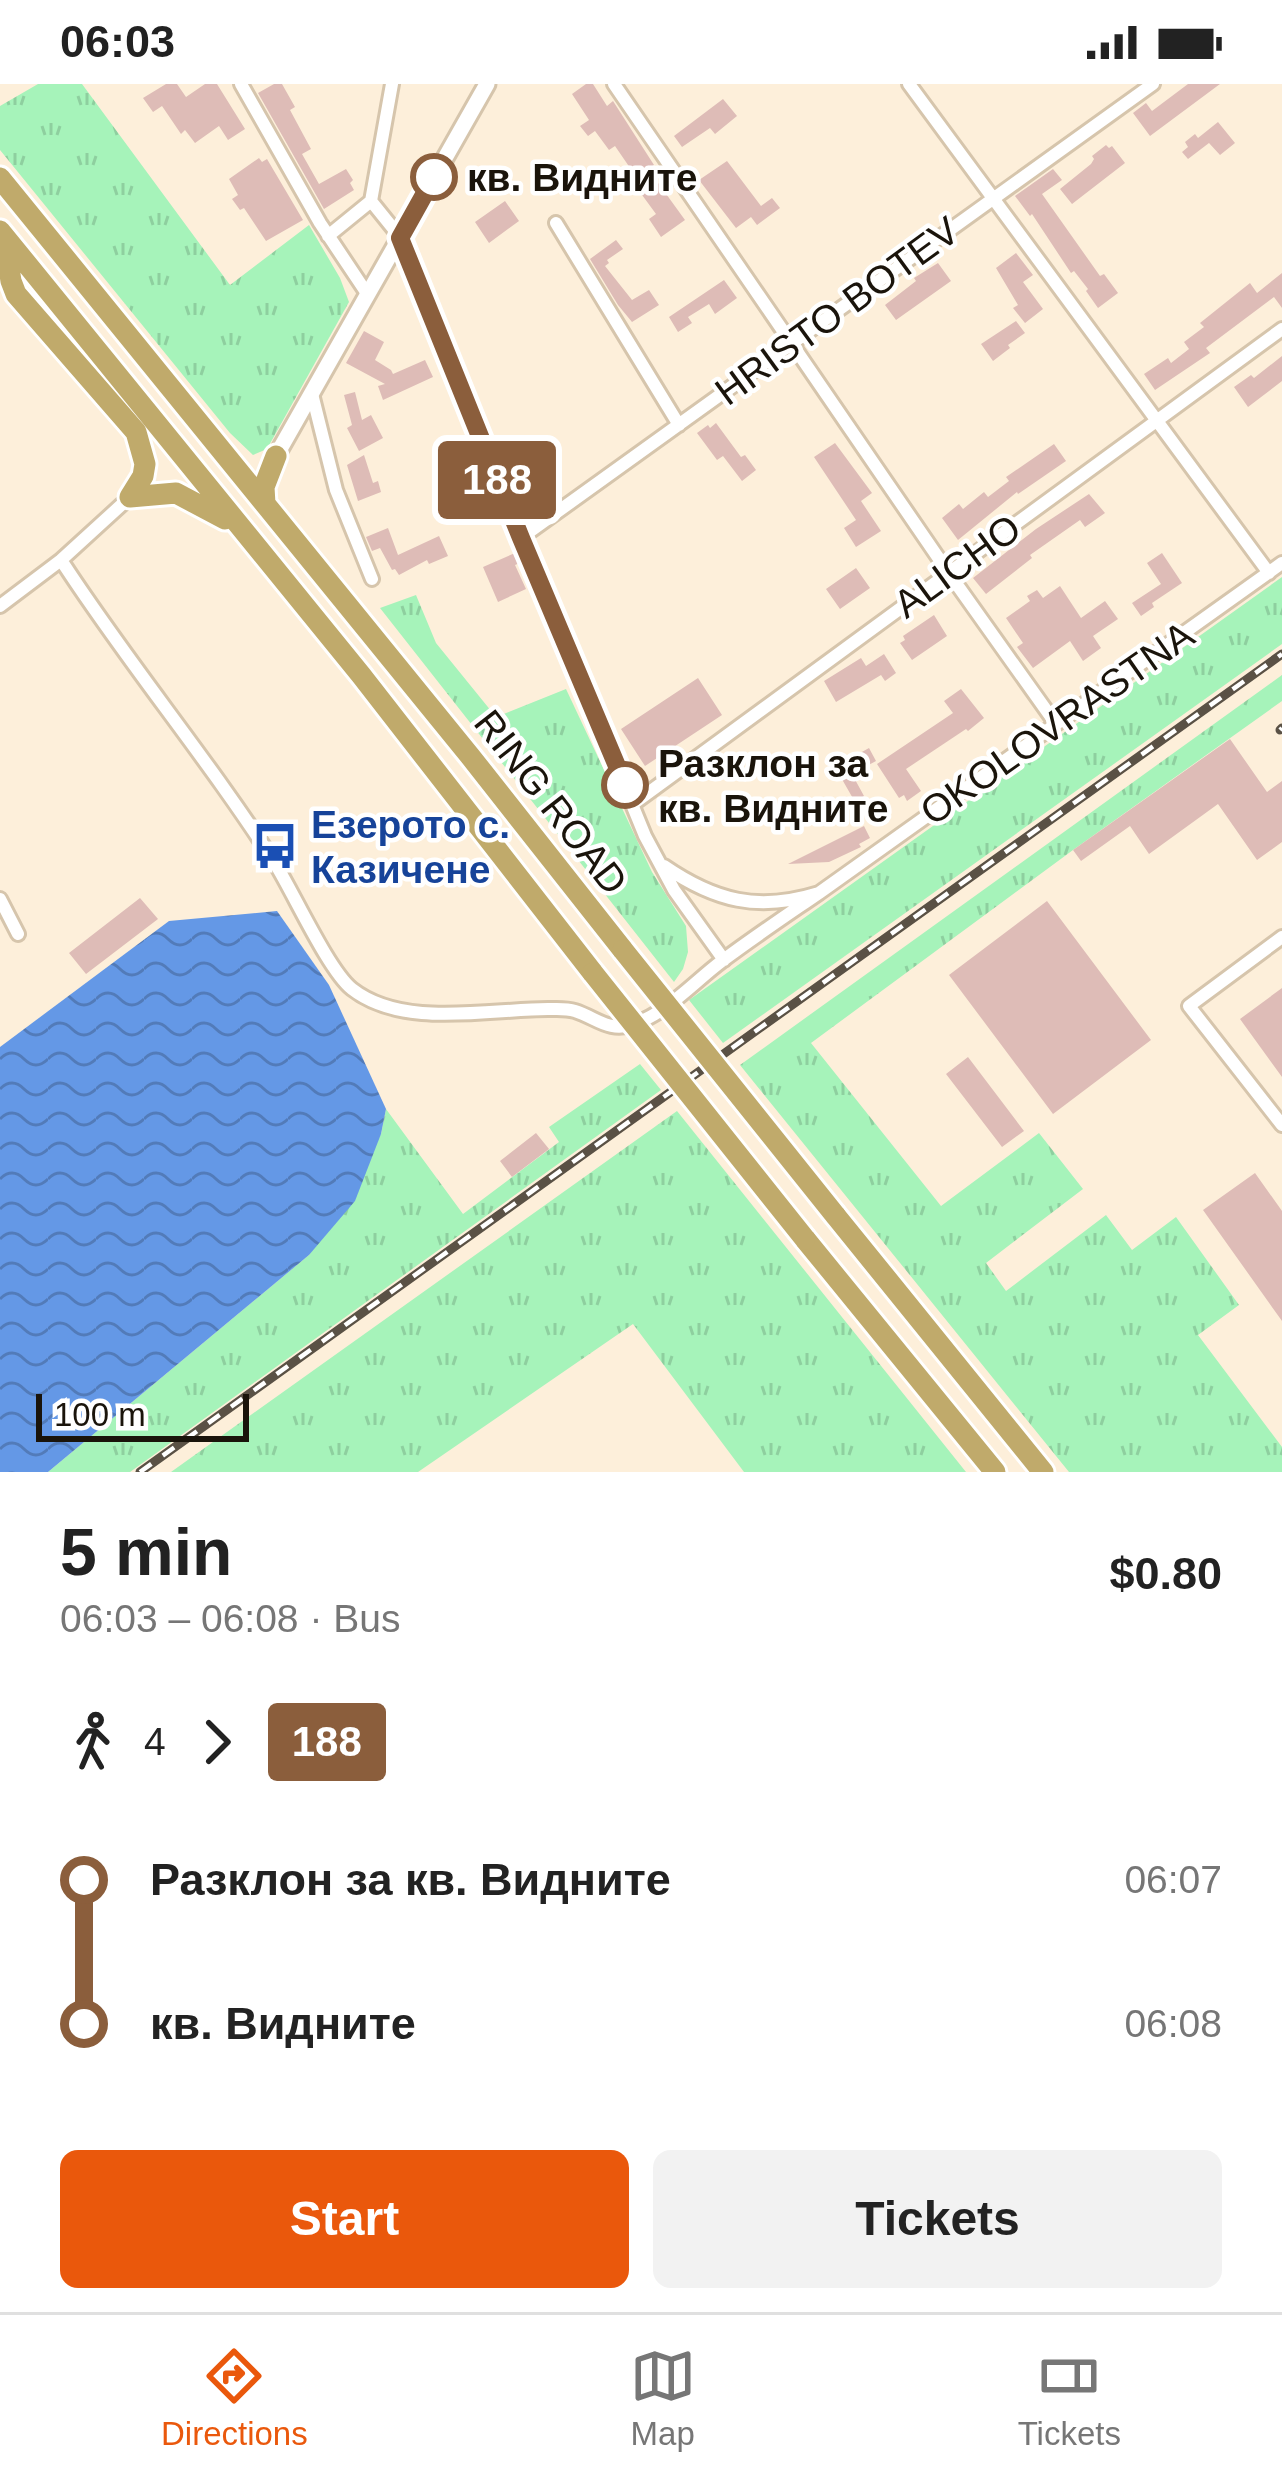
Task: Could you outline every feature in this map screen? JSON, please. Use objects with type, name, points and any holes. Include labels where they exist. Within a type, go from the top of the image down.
[{"type":"highway","name":"RING ROAD","points":[[0,178],[1043,1472]]},
{"type":"highway","name":"RING ROAD","points":[[2,234],[402,726],[593,974],[994,1472]]},
{"type":"highway","points":[[2,234],[16,294],[136,432],[145,464],[130,497]]},
{"type":"highway","points":[[230,462],[252,464],[276,456]]},
{"type":"highway","points":[[265,504],[264,487],[276,456]]},
{"type":"highway","points":[[130,497],[176,493],[240,527]]},
{"type":"street","points":[[241,84],[328,236],[368,295]]},
{"type":"street","points":[[328,236],[371,202],[392,84]]},
{"type":"street","points":[[276,456],[487,84]]},
{"type":"street","points":[[614,84],[1056,724]]},
{"type":"street","points":[[909,84],[1269,572]]},
{"type":"street","name":"HRISTO BOTEV","points":[[521,538],[1154,84]]},
{"type":"street","points":[[371,202],[400,238],[658,862],[724,960]]},
{"type":"street","points":[[556,223],[679,425]]},
{"type":"street","name":"ALICHO","points":[[633,804],[1282,329]]},
{"type":"street","points":[[312,394],[336,490],[372,579]]},
{"type":"street","points":[[0,606],[61,560],[130,497]]},
{"type":"street","points":[[61,560],[106,630],[220,782],[335,968],[350,988],[371,1000],[416,1011],[568,1009],[623,1028],[654,1015],[819,893]]},
{"type":"street","name":"OKOLOVRASTNA","points":[[658,862],[684,880],[727,898],[774,903],[819,893],[1282,563]]},
{"type":"street","points":[[0,899],[18,934]]},
{"type":"street","points":[[1282,937],[1189,1006],[1282,1125]]},
{"type":"green space","points":[[38,84],[82,84],[230,285],[309,225],[349,302],[267,449],[253,455],[230,433],[0,150],[0,106]]},
{"type":"green space","points":[[1282,577],[1282,644],[723,1043],[689,1000]]},
{"type":"green space","points":[[416,595],[436,643],[496,717],[566,689],[652,872],[686,926],[688,952],[674,982],[380,608]]},
{"type":"green space","points":[[1282,675],[1282,701],[811,1043],[941,1206],[1039,1133],[1083,1189],[986,1263],[1006,1291],[1106,1215],[1132,1250],[1176,1217],[1239,1305],[1198,1335],[1282,1447],[1282,1472],[1069,1472],[740,1065]]},
{"type":"green space","points":[[640,1064],[661,1090],[130,1472],[48,1472],[309,1255],[381,1134],[386,1109],[463,1214],[559,1142],[549,1127]]},
{"type":"green space","points":[[677,1111],[966,1472],[744,1472],[633,1324],[418,1472],[171,1472]]},
{"type":"water","points":[[277,911],[329,985],[386,1109],[355,1201],[309,1255],[48,1472],[0,1472],[0,1047],[169,921]]},
{"type":"building","points":[[166,84],[177,84],[186,97],[205,84],[217,84],[245,129],[228,140],[219,126],[195,143],[185,130],[181,134],[162,106],[153,112],[143,98]]},
{"type":"building","points":[[282,84],[295,107],[290,110],[311,149],[302,154],[319,184],[346,169],[353,180],[354,190],[324,209],[258,93]]},
{"type":"building","points":[[593,84],[607,106],[613,101],[654,165],[648,169],[685,220],[661,237],[649,219],[656,214],[615,146],[609,150],[595,131],[588,136],[580,126],[589,120],[572,94]]},
{"type":"building","points":[[1188,84],[1220,84],[1150,136],[1133,113],[1146,103],[1152,111]]},
{"type":"building","points":[[723,99],[737,116],[715,134],[710,128],[682,147],[674,136]]},
{"type":"building","points":[[1218,122],[1235,143],[1220,155],[1209,143],[1188,159],[1182,152],[1188,147],[1185,142]]},
{"type":"building","points":[[1106,145],[1125,163],[1072,204],[1060,189]]},
{"type":"building","points":[[259,158],[267,159],[303,220],[266,241],[244,208],[240,210],[232,199],[238,195],[229,179]]},
{"type":"building","points":[[727,161],[761,206],[772,198],[780,208],[757,225],[751,217],[736,228],[699,180]]},
{"type":"building","points":[[1053,169],[1062,180],[1042,194],[1100,276],[1104,274],[1118,293],[1098,308],[1015,196]]},
{"type":"building","points":[[505,201],[519,221],[489,243],[475,222]]},
{"type":"building","points":[[616,240],[623,249],[605,266],[632,300],[649,290],[659,305],[632,322],[590,259]]},
{"type":"building","points":[[1016,253],[1033,275],[1023,282],[1043,309],[1025,323],[1013,308],[1018,305],[996,268]]},
{"type":"building","points":[[938,263],[951,281],[896,320],[885,305]]},
{"type":"building","points":[[1282,273],[1282,308],[1274,297],[1206,348],[1210,353],[1155,390],[1144,374],[1189,349],[1184,342],[1204,327],[1200,323],[1250,283],[1257,293]]},
{"type":"building","points":[[724,280],[737,298],[715,314],[709,304],[688,317],[692,323],[678,332],[669,317]]},
{"type":"building","points":[[1016,321],[1025,333],[993,361],[981,344]]},
{"type":"building","points":[[364,331],[384,342],[375,360],[393,374],[425,360],[433,377],[383,400],[378,386],[385,384],[346,363]]},
{"type":"building","points":[[1282,356],[1282,381],[1248,407],[1234,387]]},
{"type":"building","points":[[355,392],[362,420],[371,415],[383,438],[359,451],[347,428],[352,425],[344,395]]},
{"type":"building","points":[[716,423],[756,470],[742,481],[723,456],[717,460],[697,433]]},
{"type":"building","points":[[835,443],[872,493],[861,501],[881,531],[856,547],[844,528],[856,520],[814,457]]},
{"type":"building","points":[[1054,444],[1066,461],[1017,492],[958,540],[942,518],[984,492],[988,497],[1009,481],[1006,477]]},
{"type":"building","points":[[468,450],[477,471],[471,473],[486,507],[457,520],[449,503],[460,498],[445,459]]},
{"type":"building","points":[[364,455],[381,492],[358,501],[347,465]]},
{"type":"building","points":[[1089,494],[1105,513],[1085,527],[1080,520],[986,594],[973,578]]},
{"type":"building","points":[[388,528],[398,555],[439,536],[448,556],[429,564],[427,560],[399,575],[380,548],[372,551],[366,537]]},
{"type":"building","points":[[515,553],[526,589],[498,602],[483,567]]},
{"type":"building","points":[[1162,553],[1182,583],[1141,616],[1132,603],[1161,584],[1147,563]]},
{"type":"building","points":[[856,568],[870,588],[840,609],[826,589]]},
{"type":"building","points":[[1060,586],[1081,618],[1105,601],[1118,619],[1093,636],[1101,648],[1083,661],[1070,641],[1033,668],[1017,647],[1023,643],[1006,618],[1037,590],[1043,598]]},
{"type":"building","points":[[934,615],[947,636],[912,660],[900,643],[903,636]]},
{"type":"building","points":[[884,654],[896,673],[885,681],[881,675],[836,702],[824,681],[861,658],[866,666]]},
{"type":"building","points":[[698,678],[722,715],[645,766],[621,729]]},
{"type":"building","points":[[961,689],[984,718],[906,769],[921,791],[907,801],[904,795],[899,798],[877,764],[953,713],[944,701]]},
{"type":"building","points":[[1230,739],[1267,792],[1282,781],[1282,842],[1257,860],[1218,804],[1149,854],[1130,826],[1081,861],[1073,850]]},
{"type":"building","points":[[869,748],[876,761],[852,774],[864,796],[855,802],[835,767]]},
{"type":"building","points":[[864,826],[870,838],[861,847],[829,862],[788,864]]},
{"type":"building","points":[[140,898],[158,919],[86,974],[69,953]]},
{"type":"building","points":[[1047,901],[1151,1040],[1053,1114],[949,975]]},
{"type":"building","points":[[1282,988],[1282,1077],[1240,1019]]},
{"type":"building","points":[[968,1057],[1024,1131],[1002,1147],[946,1074]]},
{"type":"building","points":[[536,1133],[549,1149],[512,1177],[500,1161]]},
{"type":"building","points":[[1255,1173],[1282,1211],[1282,1321],[1203,1210]]},
{"type":"railway","points":[[140,1472],[1282,654]]},
{"type":"bus line","name":"188","points":[[434,177],[400,238],[625,785]]},
{"type":"place","name":"кв. Видните","points":[[434,177]]},
{"type":"place","name":"Разклон за кв. Видните","points":[[625,785]]},
{"type":"place","name":"Езерото с. Казичене","points":[[275,846]]}]
